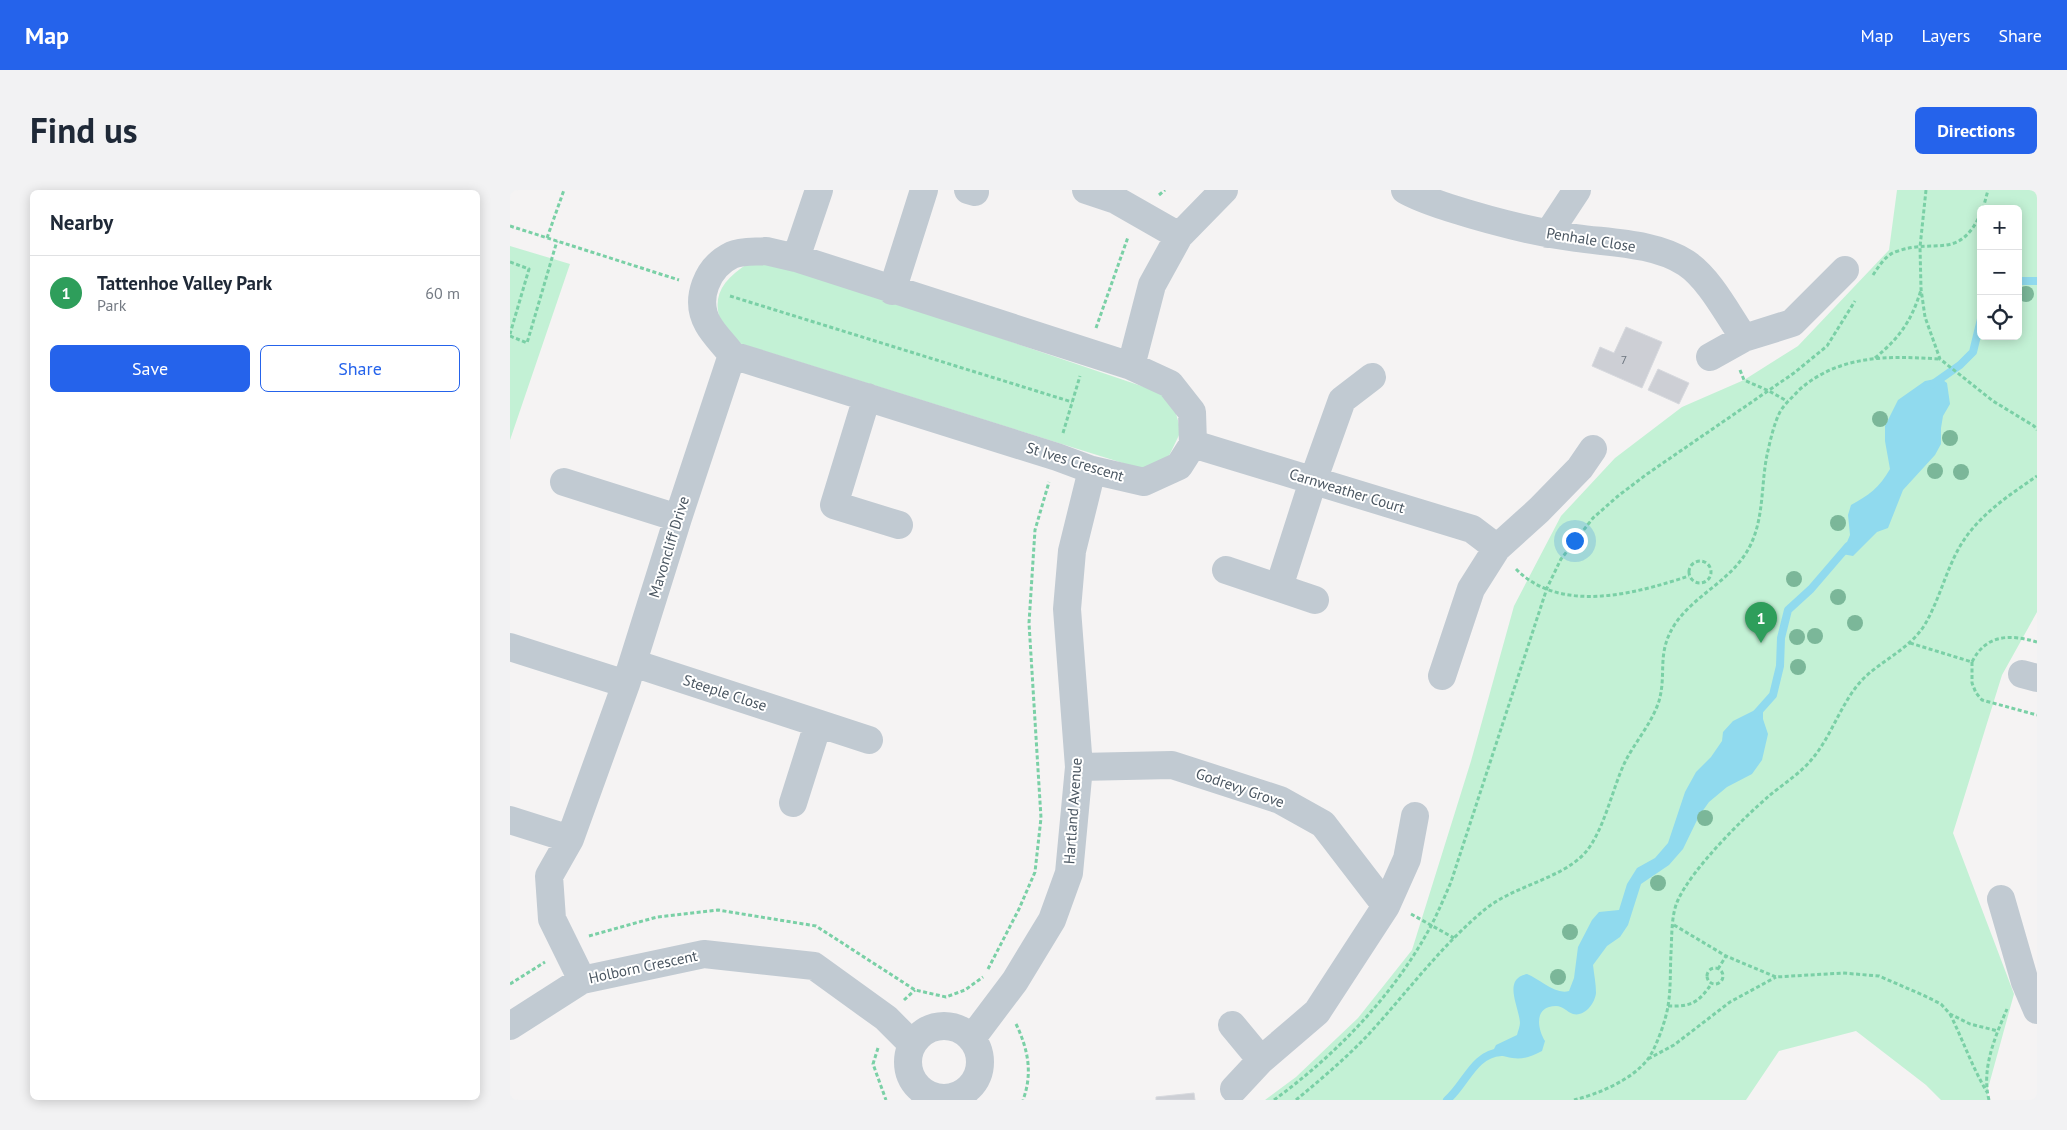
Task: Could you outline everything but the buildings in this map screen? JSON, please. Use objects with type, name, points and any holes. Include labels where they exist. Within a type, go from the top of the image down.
[{"type":"street","points":[[796,258],[819,190]]},
{"type":"street","points":[[892,291],[924,190]]},
{"type":"street","points":[[1086,190],[1116,200],[1179,236]]},
{"type":"street","points":[[1131,366],[1152,285],[1179,236],[1224,190]]},
{"type":"street","name":"Penhale Close","points":[[1404,190],[1480,218],[1548,234],[1645,248],[1666,253],[1687,264],[1705,282],[1728,347]]},
{"type":"street","points":[[1548,234],[1577,190]]},
{"type":"street","points":[[732,355],[707,323],[702,302],[702,288],[719,264],[733,254],[766,251],[796,258],[892,291],[1131,366],[1170,384],[1192,412],[1193,444]]},
{"type":"street","points":[[1728,347],[1792,323],[1845,270]]},
{"type":"street","name":"St Ives Crescent","points":[[732,355],[1057,457],[1092,470],[1144,482],[1180,466],[1193,444]]},
{"type":"street","name":"Mavoncliff Drive","points":[[582,980],[552,919],[549,876],[570,839],[630,673],[678,518],[732,355]]},
{"type":"street","points":[[1279,588],[1313,481],[1342,400],[1372,376]]},
{"type":"street","points":[[866,397],[834,505],[899,525]]},
{"type":"street","name":"Carnweather Court","points":[[1193,444],[1472,530],[1497,548]]},
{"type":"street","points":[[1442,676],[1471,589],[1497,548],[1539,510],[1580,468],[1593,449]]},
{"type":"street","name":"Hartland Avenue","points":[[972,1038],[1015,981],[1052,920],[1069,873],[1079,768],[1067,609],[1072,550],[1092,470]]},
{"type":"street","points":[[564,482],[678,518]]},
{"type":"street","points":[[1226,570],[1316,600]]},
{"type":"street","name":"Steeple Close","points":[[510,647],[630,673],[818,724],[869,740]]},
{"type":"street","points":[[793,803],[818,724]]},
{"type":"street","name":"Godrevy Grove","points":[[1079,768],[1172,765],[1280,800],[1323,824],[1386,906]]},
{"type":"street","points":[[1234,1089],[1261,1060],[1316,1012],[1386,906],[1408,859],[1416,816]]},
{"type":"street","points":[[510,820],[570,839]]},
{"type":"street","points":[[2001,899],[2025,982],[2037,1010]]},
{"type":"street","name":"Holborn Crescent","points":[[510,1026],[582,980],[704,954],[814,966],[886,1018],[912,1044]]},
{"type":"street","points":[[1232,1025],[1261,1060]]},
{"type":"street","points":[[952,1026],[963,1031],[972,1038],[979,1049],[981,1061],[979,1074],[973,1085],[964,1093],[952,1098],[912,1093],[908,1066],[908,1055],[912,1044],[929,1029],[952,1026]]},
{"type":"path","points":[[547,238],[564,190]]},
{"type":"path","points":[[510,984],[567,947],[595,933],[656,917],[718,910],[816,926],[915,990],[946,997],[965,990],[985,975],[1036,872],[1041,818],[1029,623],[1035,530],[1087,352],[1133,221],[1165,190]]},
{"type":"path","points":[[1926,190],[1920,247],[1921,289],[1925,317],[1940,359],[1993,401],[2034,426],[2037,430]]},
{"type":"path","points":[[1983,205],[1988,190]]},
{"type":"path","points":[[1871,278],[1886,258],[1897,251],[1945,245],[1962,240],[1977,222]]},
{"type":"path","points":[[510,226],[702,288],[1072,402]]},
{"type":"path","points":[[510,262],[529,269],[510,335],[527,343],[556,241]]},
{"type":"path","points":[[1874,358],[1905,329],[1921,289]]},
{"type":"path","points":[[1274,1100],[1298,1082],[1348,1037],[1400,976],[1432,924],[1451,882],[1547,588],[1561,559],[1593,518],[1618,496],[1683,448],[1769,391],[1827,346],[1856,298]]},
{"type":"path","points":[[1728,347],[1744,380],[1769,391],[1787,402]]},
{"type":"path","points":[[1296,1100],[1322,1079],[1365,1038],[1454,938],[1494,902],[1511,892],[1555,873],[1584,853],[1595,838],[1624,764],[1652,718],[1659,700],[1664,646],[1675,625],[1686,611],[1735,569],[1751,544],[1759,522],[1767,453],[1779,414],[1787,402],[1812,379],[1830,369],[1854,362],[1874,358],[1940,359]]},
{"type":"path","points":[[1648,1059],[1658,1038],[1668,1006],[1673,925],[1677,902],[1696,872],[1760,804],[1812,760],[1856,686],[1871,671],[1910,643],[1923,626],[1934,606],[1959,548],[1973,527],[1991,509],[2037,476]]},
{"type":"path","points":[[1497,548],[1520,572],[1538,585],[1576,596],[1615,596],[1638,592],[1689,576]]},
{"type":"path","points":[[1702,561],[1711,568],[1711,576],[1707,582],[1696,583],[1689,576],[1688,571],[1692,564],[1702,561]]},
{"type":"path","points":[[1707,582],[1712,589]]},
{"type":"path","points":[[2037,642],[2008,637],[1997,639],[1987,643],[1978,651],[1972,662],[1972,683],[1976,693],[1982,700],[2037,715]]},
{"type":"path","points":[[1910,643],[1972,662]]},
{"type":"path","points":[[1386,906],[1418,916],[1454,938]]},
{"type":"path","points":[[1673,925],[1726,956],[1776,977]]},
{"type":"path","points":[[1718,969],[1726,956]]},
{"type":"path","points":[[1668,1006],[1689,1005],[1704,995],[1712,983],[1717,983],[1722,978],[1722,973],[1718,969],[1714,968],[1708,972],[1707,978],[1712,983]]},
{"type":"path","points":[[1574,1100],[1592,1095],[1616,1084],[1648,1059],[1674,1045],[1730,1002],[1776,977],[1843,973],[1879,976],[1941,1004],[1950,1014],[1964,1042],[1974,1072],[1987,1092]]},
{"type":"path","points":[[1989,1100],[1987,1092],[1989,1058],[2014,994],[2025,982]]},
{"type":"path","points":[[999,1002],[1016,1024],[1023,1038],[1029,1060],[1027,1089],[1023,1100]]},
{"type":"path","points":[[1950,1014],[1970,1024],[1998,1031]]},
{"type":"green space","points":[[1897,190],[2037,190],[2037,612],[2002,675],[1953,833],[2014,994],[1987,1092],[1989,1100],[1941,1100],[1926,1085],[1856,1031],[1779,1051],[1746,1100],[1265,1100],[1296,1077],[1358,1018],[1412,950],[1471,761],[1514,606],[1561,516],[1615,458],[1682,407],[1744,380],[1798,346],[1889,250]]},
{"type":"green space","points":[[510,246],[570,264],[510,440]]},
{"type":"green space","points":[[749,263],[782,264],[1162,393],[1175,410],[1181,431],[1167,460],[1142,469],[732,341],[724,329],[720,318],[718,298],[728,279]]},
{"type":"water","points":[[1940,378],[1947,383],[1950,404],[1943,416],[1941,444],[1935,455],[1903,490],[1888,528],[1877,532],[1853,556],[1842,554],[1850,535],[1848,515],[1851,505],[1873,490],[1890,469],[1885,441],[1885,426],[1898,400],[1925,381]]},
{"type":"water","points":[[1763,706],[1763,719],[1768,734],[1762,760],[1752,774],[1727,787],[1709,802],[1699,816],[1683,849],[1669,865],[1641,884],[1628,925],[1620,937],[1607,946],[1593,965],[1596,993],[1594,1001],[1589,1008],[1577,1014],[1573,1014],[1558,1006],[1549,1007],[1544,1010],[1539,1019],[1540,1030],[1545,1041],[1542,1051],[1523,1058],[1506,1057],[1492,1053],[1496,1045],[1517,1035],[1520,1023],[1514,994],[1515,981],[1527,974],[1553,989],[1564,992],[1569,991],[1574,978],[1578,947],[1592,920],[1599,912],[1619,910],[1627,884],[1637,868],[1655,858],[1668,843],[1685,792],[1696,772],[1711,757],[1722,741],[1723,732],[1733,721]]},
{"type":"waterway","points":[[2022,281],[2037,281]]},
{"type":"waterway","points":[[1933,384],[1960,365],[1973,352],[1977,336]]},
{"type":"waterway","points":[[1757,713],[1773,695],[1780,666],[1781,638],[1788,610],[1811,589],[1848,546]]},
{"type":"waterway","points":[[1447,1100],[1483,1058],[1501,1052]]},
{"type":"place","name":"Tattenhoe Valley Park","points":[[1761,643]]}]
